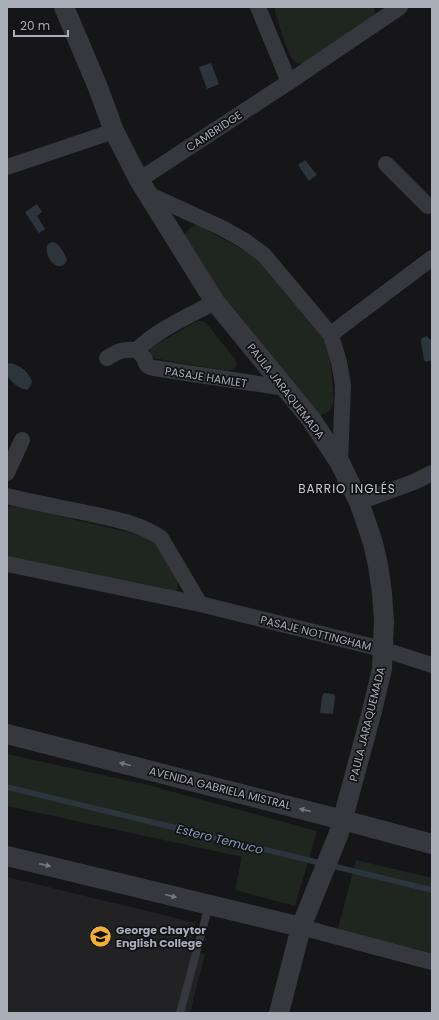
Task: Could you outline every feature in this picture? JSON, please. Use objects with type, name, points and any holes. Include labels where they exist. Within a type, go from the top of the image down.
[{"type":"street","name":"PAULA JARAQUEMADA","points":[[64,7],[98,85],[114,131],[142,186],[215,302],[311,419],[340,463],[358,502],[371,536],[378,565],[384,621],[382,669],[343,820],[336,842],[301,927],[279,1013]]},
{"type":"street","points":[[258,7],[289,82]]},
{"type":"street","name":"CAMBRIDGE","points":[[142,186],[289,82],[400,7]]},
{"type":"street","points":[[7,166],[114,131]]},
{"type":"street","points":[[386,164],[430,209]]},
{"type":"street","points":[[142,186],[245,240],[264,255],[331,334],[339,362],[343,385],[340,463]]},
{"type":"street","points":[[430,209],[426,198],[428,192],[432,189]]},
{"type":"street","points":[[331,334],[432,258]]},
{"type":"street","points":[[107,358],[118,351],[126,349],[136,350],[155,335],[215,302]]},
{"type":"street","name":"PASAJE HAMLET","points":[[136,350],[145,359],[145,363],[149,367],[285,388]]},
{"type":"street","points":[[7,473],[22,440]]},
{"type":"street","points":[[358,502],[414,482],[432,473]]},
{"type":"street","points":[[7,496],[119,520],[143,528],[154,534],[161,538],[200,604]]},
{"type":"street","name":"PASAJE NOTTINGHAM","points":[[7,564],[200,604],[382,649],[432,665]]},
{"type":"street","name":"AVENIDA GABRIELA MISTRAL","points":[[7,734],[432,844]]},
{"type":"street","points":[[7,856],[301,927],[432,962]]},
{"type":"lane","points":[[180,1013],[209,905]]},
{"type":"shaded area","points":[[276,7],[372,7],[376,15],[304,64],[300,64],[295,62],[286,46],[275,12]]},
{"type":"shaded area","points":[[211,63],[219,84],[207,89],[199,67]]},
{"type":"shaded area","points":[[305,160],[317,175],[309,181],[298,165]]},
{"type":"shaded area","points":[[37,204],[42,212],[37,216],[45,229],[39,233],[25,212]]},
{"type":"shaded area","points":[[197,225],[251,254],[262,264],[323,337],[328,349],[333,387],[333,402],[329,411],[320,415],[220,296],[184,236],[189,229]]},
{"type":"shaded area","points":[[52,242],[57,244],[63,251],[67,260],[64,265],[56,265],[49,258],[47,249],[48,244]]},
{"type":"shaded area","points":[[197,321],[206,323],[235,359],[237,365],[234,369],[228,371],[152,358],[149,353],[150,349]]},
{"type":"shaded area","points":[[426,336],[432,341],[432,360],[426,362],[424,360],[421,339]]},
{"type":"shaded area","points":[[9,363],[20,367],[29,375],[32,382],[27,390],[16,385],[7,376],[7,365]]},
{"type":"shaded area","points":[[7,507],[22,507],[135,534],[149,539],[155,543],[177,578],[178,589],[174,592],[7,558]]},
{"type":"shaded area","points":[[324,693],[333,694],[335,696],[333,714],[320,713],[322,696]]},
{"type":"shaded area","points":[[7,754],[148,785],[317,831],[295,906],[235,890],[242,857],[7,806]]},
{"type":"shaded area","points":[[356,860],[432,878],[432,957],[337,932]]},
{"type":"shaded area","name":"George Chaytor English College","points":[[7,877],[196,923],[189,950],[205,954],[190,1013],[7,1013]]},
{"type":"waterway","name":"Estero Temuco","points":[[7,787],[432,890]]},
{"type":"place","name":"George Chaytor English College","points":[[100,936]]},
{"type":"district","name":"BARRIO INGLÉS","points":[[347,488]]}]
